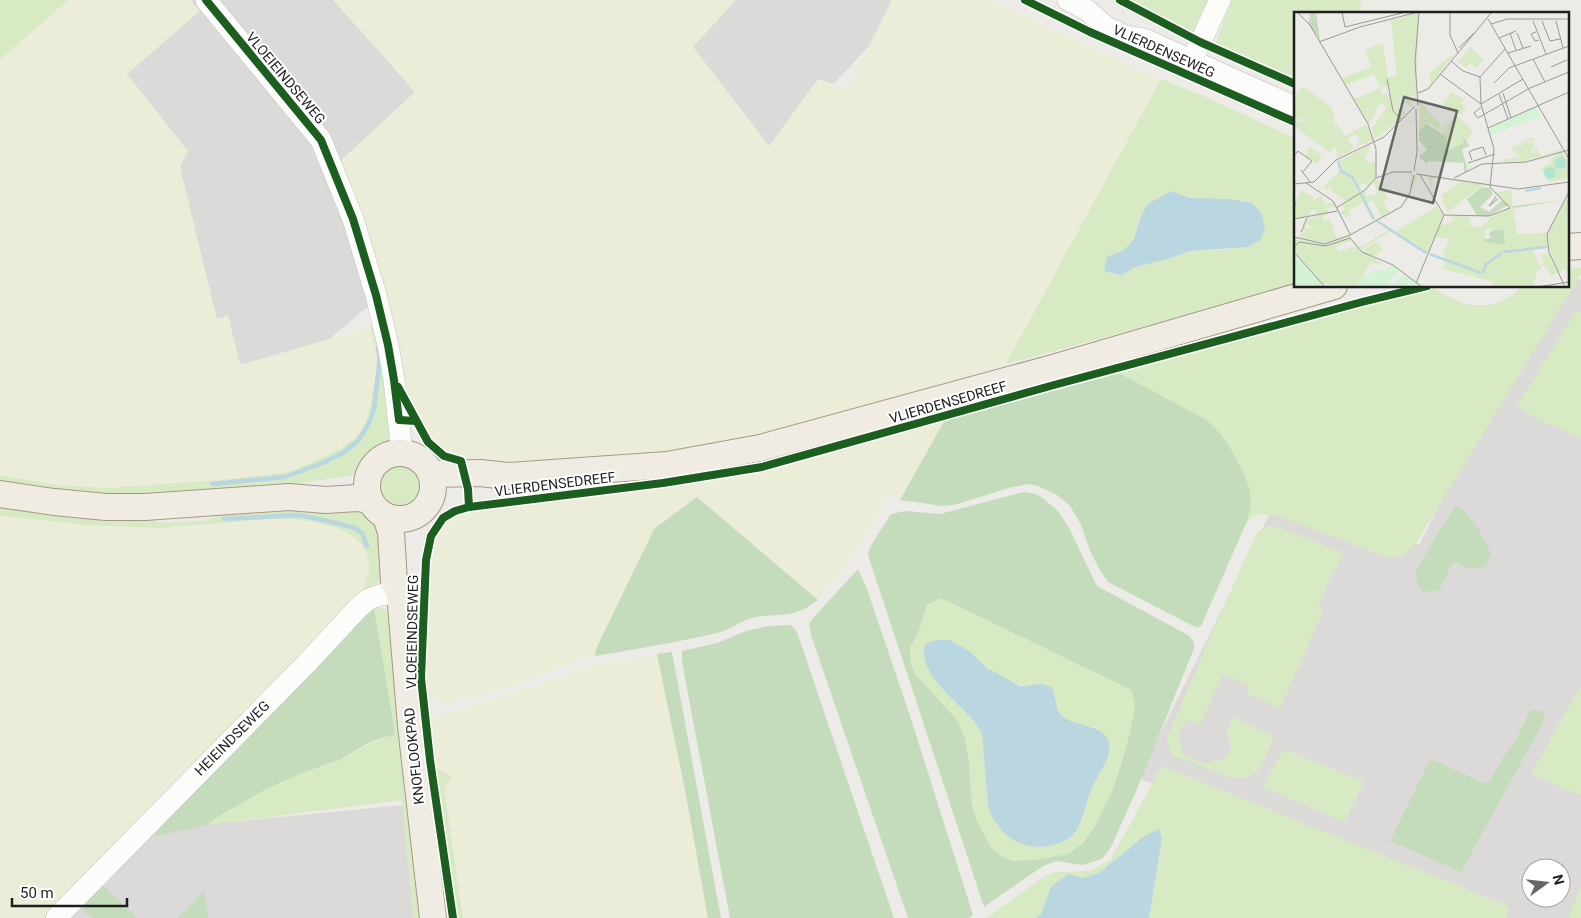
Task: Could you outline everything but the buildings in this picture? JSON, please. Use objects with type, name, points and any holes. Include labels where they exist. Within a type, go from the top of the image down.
[{"type":"main road","points":[[1568,230],[1581,229]]},
{"type":"main road","points":[[1568,247],[1581,246]]},
{"type":"main road","name":"VLIERDENSEDREEF","points":[[432,484],[484,487],[508,476],[667,465],[760,448],[1052,368],[1327,288]]},
{"type":"main road","points":[[0,494],[54,502],[116,507],[145,507],[289,497],[326,500],[357,498],[384,502],[420,513],[428,504],[432,484],[426,466],[419,459],[402,453],[391,454],[381,459],[373,467],[384,502]]},
{"type":"main road","name":"KNOFLOOKPAD","points":[[384,502],[391,532],[394,582],[400,593],[412,735],[433,918]]},
{"type":"street","name":"VLOEIEINDSEWEG","points":[[206,0],[321,140],[353,218],[376,295],[394,380],[402,453]]},
{"type":"street","name":"VLIERDENSEWEG","points":[[1068,0],[1087,10],[1108,14],[1129,24],[1144,39],[1294,107]]},
{"type":"street","points":[[1192,60],[1220,0]]},
{"type":"street","name":"HEIEINDSEWEG","points":[[56,918],[306,664],[358,608],[369,599],[380,595],[400,593]]},
{"type":"shaded area","points":[[0,0],[912,0],[772,150],[692,46],[563,255],[366,308],[280,381],[0,256]]},
{"type":"shaded area","points":[[1581,279],[1581,918],[1488,918],[1138,778],[1287,479],[1419,545],[1550,289],[1568,288],[1568,284]]},
{"type":"shaded area","points":[[1526,434],[1581,458],[1581,560],[1499,522],[1506,500],[1496,496]]},
{"type":"shaded area","points":[[404,805],[413,918],[66,918],[137,831]]},
{"type":"green space","points":[[0,0],[68,0],[0,59]]},
{"type":"green space","points":[[68,0],[190,0],[200,11],[127,74],[188,151],[180,167],[217,319],[228,315],[240,365],[370,327],[377,355],[371,402],[364,427],[355,438],[340,449],[290,472],[222,480],[107,488],[57,485],[0,475],[0,59]]},
{"type":"green space","points":[[333,0],[736,0],[693,47],[769,146],[818,79],[847,89],[892,0],[990,0],[1161,79],[1006,364],[835,418],[777,433],[666,454],[471,467],[466,458],[440,448],[424,423],[416,416],[411,405],[339,162],[415,92]]},
{"type":"green space","points":[[1127,0],[1208,0],[1193,32]]},
{"type":"green space","points":[[1232,0],[1360,0],[1362,12],[1294,12],[1294,79],[1215,44]]},
{"type":"green space","points":[[1161,79],[1294,138],[1294,286],[1006,364]],"holes":[[[1171,191],[1190,198],[1206,199],[1231,249],[1189,251],[1133,268],[1122,275],[1107,257],[1124,250],[1134,239],[1141,216]]]},
{"type":"green space","points":[[1581,268],[1581,274],[1416,543],[1406,553],[1396,557],[1387,557],[1282,517],[1260,514],[1247,522],[1251,506],[1245,475],[1219,432],[1207,420],[1119,373],[1184,355],[1272,326],[1434,288],[1457,301],[1481,306],[1499,302],[1509,297],[1519,288],[1568,288],[1568,269]]},
{"type":"green space","points":[[1576,311],[1581,312],[1581,438],[1538,419],[1517,406]]},
{"type":"green space","points":[[379,324],[392,430],[390,439],[355,474],[276,488],[158,498],[0,488],[0,475],[57,485],[107,488],[222,480],[290,472],[340,449],[355,438],[364,428],[371,402],[377,355],[370,327]]},
{"type":"green space","points":[[1119,373],[1207,420],[1229,446],[1245,475],[1250,492],[1251,506],[1248,519],[1201,626],[1197,628],[1108,582],[1091,553],[1081,525],[1070,506],[1057,495],[1038,486],[1028,484],[1009,488],[954,505],[943,506],[900,500],[946,418]]},
{"type":"green space","points":[[946,418],[900,500],[888,495],[855,553],[818,600],[816,597],[621,597],[596,649],[595,656],[506,688],[444,704],[428,695],[426,653],[428,597],[436,544],[442,528],[449,520],[460,514],[475,510],[533,503],[720,473],[773,462]]},
{"type":"green space","points":[[400,463],[413,467],[419,473],[423,486],[419,499],[413,505],[400,509],[387,505],[381,499],[377,486],[381,473],[387,467]]},
{"type":"green space","points":[[1024,492],[1036,494],[1058,511],[1069,528],[1097,586],[1188,635],[1195,646],[1140,782],[1111,847],[1102,859],[1083,865],[1056,861],[1043,866],[984,907],[868,555],[870,547],[891,514],[905,511],[940,514]],"holes":[[[943,599],[1131,690],[1135,705],[1130,732],[1113,789],[1095,826],[1082,844],[1068,854],[1035,860],[1013,861],[992,849],[976,819],[972,806],[969,762],[965,738],[957,720],[916,675],[910,661],[910,648],[919,631],[927,605]]]},
{"type":"green space","points":[[697,497],[818,600],[793,613],[752,618],[717,633],[595,656],[596,649],[654,529]]},
{"type":"green space","points":[[0,504],[138,515],[160,523],[208,520],[227,510],[367,510],[381,524],[382,580],[361,594],[369,572],[369,564],[366,551],[359,541],[336,528],[308,521],[283,518],[160,528],[84,525],[0,515]]},
{"type":"green space","points":[[1456,505],[1472,520],[1491,553],[1486,565],[1477,569],[1454,562],[1439,591],[1424,592],[1417,585],[1416,571]]},
{"type":"green space","points":[[0,515],[84,525],[160,528],[283,518],[301,520],[333,526],[352,536],[364,548],[369,563],[368,575],[361,594],[46,918],[0,918]]},
{"type":"green space","points":[[1270,526],[1280,528],[1345,554],[1330,578],[1318,607],[1324,610],[1280,708],[1246,693],[1249,686],[1223,674],[1200,725],[1188,719],[1178,733],[1182,754],[1203,764],[1226,758],[1231,748],[1227,732],[1233,717],[1274,736],[1263,763],[1256,773],[1243,778],[1231,778],[1175,756],[1171,752],[1167,738],[1257,532]]},
{"type":"green space","points":[[858,569],[867,589],[912,722],[973,915],[969,918],[908,918],[811,635],[809,624],[813,618]]},
{"type":"green space","points":[[943,599],[1131,690],[1135,705],[1130,732],[1113,789],[1095,826],[1082,844],[1068,854],[1035,860],[1013,861],[992,849],[976,819],[972,806],[969,762],[965,738],[916,674],[910,661],[910,648],[919,631],[927,605]],"holes":[[[969,651],[989,669],[1005,679],[1031,685],[1058,709],[1064,718],[1080,725],[1097,728],[1108,755],[1091,790],[1078,828],[1065,841],[1045,846],[988,806],[982,733],[969,715],[943,688]]]},
{"type":"green space","points":[[373,604],[384,608],[389,614],[425,918],[413,918],[402,800],[207,825],[230,809],[267,788],[346,757],[372,743],[394,735]]},
{"type":"green space","points":[[373,604],[395,735],[381,738],[339,760],[266,789],[207,825],[158,836],[152,831]]},
{"type":"green space","points":[[791,625],[797,632],[894,918],[730,918],[682,662],[682,651],[717,643],[746,631],[768,626]]},
{"type":"green space","points":[[672,652],[721,918],[708,918],[685,790],[657,654]]},
{"type":"green space","points":[[657,654],[685,790],[708,918],[463,918],[444,788],[435,763],[428,720],[539,685],[578,670],[600,664]]},
{"type":"green space","points":[[1581,685],[1581,796],[1531,774]]},
{"type":"green space","points":[[1537,710],[1543,712],[1545,717],[1541,726],[1461,872],[1390,841],[1429,762],[1436,761],[1483,783],[1489,782],[1503,757],[1515,742],[1530,711]]},
{"type":"green space","points":[[1286,750],[1362,781],[1363,784],[1344,822],[1263,787],[1281,753]]},
{"type":"green space","points":[[435,763],[439,770],[452,776],[444,788],[463,918],[453,918]]},
{"type":"green space","points":[[1162,766],[1508,906],[1506,918],[1149,918],[1162,838],[1143,837],[1099,873],[1051,887],[1041,914],[1036,918],[986,918],[1045,876],[1055,872],[1091,871],[1111,859]]},
{"type":"green space","points":[[101,884],[137,918],[93,918],[80,907]]},
{"type":"green space","points":[[1581,886],[1581,918],[1568,918]]},
{"type":"green space","points":[[204,891],[208,918],[177,918]]},
{"type":"water","points":[[1171,191],[1190,198],[1230,199],[1252,203],[1262,214],[1265,230],[1260,240],[1248,247],[1189,251],[1133,268],[1122,275],[1104,271],[1107,257],[1124,250],[1134,239],[1141,216],[1148,204]]},
{"type":"water","points":[[936,640],[950,640],[969,651],[987,668],[1020,686],[1043,684],[1052,688],[1058,710],[1062,716],[1068,720],[1096,729],[1107,737],[1109,750],[1106,762],[1091,790],[1082,820],[1073,835],[1049,846],[1028,846],[1011,838],[997,824],[988,806],[982,733],[966,712],[935,680],[924,656],[925,644]]},
{"type":"water","points":[[1159,829],[1162,838],[1149,918],[1036,918],[1041,914],[1051,887],[1068,874],[1082,878],[1099,873],[1143,837]]},
{"type":"waterway","points":[[212,484],[285,477],[343,453],[358,441],[369,423],[374,409],[380,359],[378,348]]},
{"type":"waterway","points":[[224,519],[298,515],[355,528],[362,533],[367,546]]},
{"type":"cycle path","points":[[206,0],[321,140],[353,219],[376,295],[388,345],[399,420],[416,421]]},
{"type":"cycle path","points":[[1025,0],[1090,32],[1294,122]]},
{"type":"cycle path","points":[[1120,0],[1200,42],[1294,84]]},
{"type":"cycle path","points":[[453,918],[430,760],[421,678],[426,560],[431,536],[443,518],[455,511],[469,507],[663,483],[762,467],[1054,385],[1419,288]]},
{"type":"cycle path","points":[[398,387],[428,442],[444,456],[461,461],[468,489],[469,507]]}]
